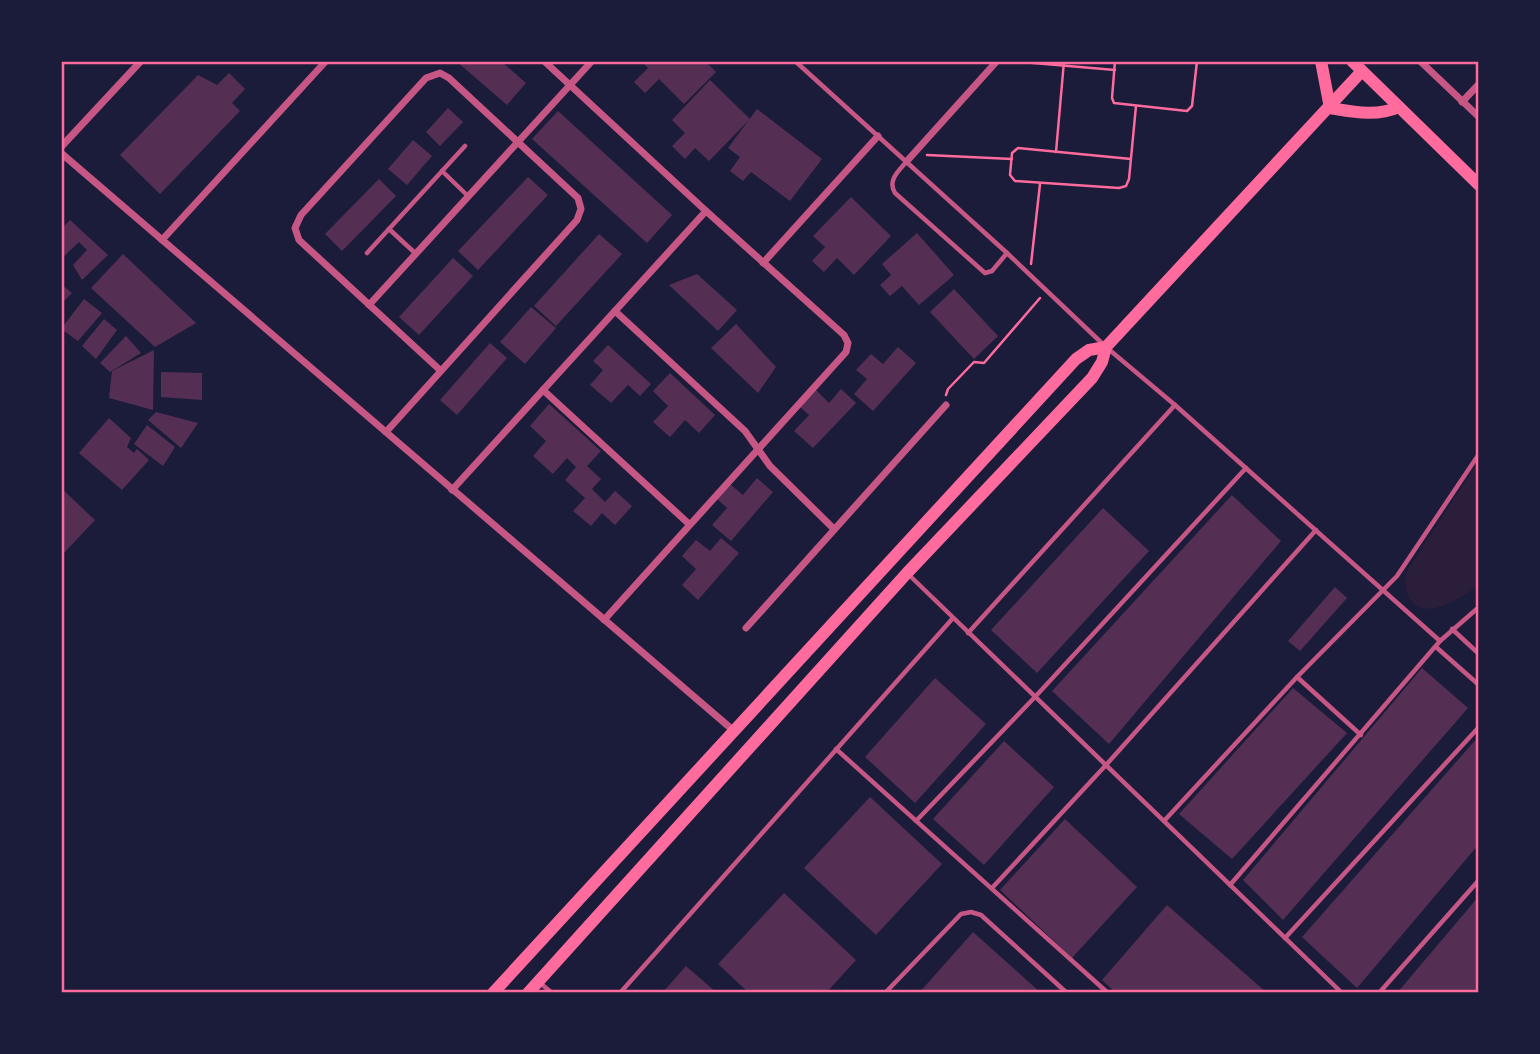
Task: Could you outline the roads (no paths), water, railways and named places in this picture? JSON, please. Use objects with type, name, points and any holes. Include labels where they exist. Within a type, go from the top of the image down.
[{"type":"main road","points":[[1321,61],[1330,108]]},
{"type":"main road","points":[[1352,61],[1479,185]]},
{"type":"main road","points":[[494,993],[1076,359],[1089,350],[1105,346],[1362,71]]},
{"type":"main road","points":[[1330,108],[1371,114],[1399,107]]},
{"type":"main road","points":[[528,993],[907,573],[1092,378],[1102,362],[1105,346]]},
{"type":"street","points":[[61,147],[141,61]]},
{"type":"street","points":[[162,240],[326,61]]},
{"type":"street","points":[[544,61],[844,335],[848,343],[846,352],[604,620]]},
{"type":"street","points":[[369,304],[592,61]]},
{"type":"street","points":[[907,161],[997,61]]},
{"type":"street","points":[[1420,61],[1479,117]]},
{"type":"street","points":[[386,432],[441,371],[580,215],[578,198],[449,78],[435,73],[426,78],[298,218],[295,228],[299,240],[441,371]]},
{"type":"street","points":[[1462,102],[1479,84]]},
{"type":"street","points":[[764,263],[878,136]]},
{"type":"street","points":[[61,153],[734,731]]},
{"type":"street","points":[[453,490],[706,211]]},
{"type":"street","points":[[615,311],[745,431],[770,466],[834,529]]},
{"type":"street","points":[[543,390],[689,524]]},
{"type":"street","points":[[746,628],[946,405]]},
{"type":"lane","points":[[794,61],[907,161],[1105,346],[1440,641]]},
{"type":"lane","points":[[366,253],[465,146]]},
{"type":"lane","points":[[907,161],[893,178],[891,186],[895,193],[985,273],[992,271],[1007,253]]},
{"type":"lane","points":[[442,171],[468,196]]},
{"type":"lane","points":[[389,229],[415,253]]},
{"type":"lane","points":[[968,633],[1175,405]]},
{"type":"lane","points":[[1164,821],[1297,677],[1385,590],[1409,560],[1479,454]]},
{"type":"lane","points":[[916,821],[1035,697],[1246,468]]},
{"type":"lane","points":[[992,888],[1316,530]]},
{"type":"lane","points":[[907,573],[1342,993]]},
{"type":"lane","points":[[1230,885],[1440,641],[1479,607]]},
{"type":"lane","points":[[620,993],[953,618]]},
{"type":"lane","points":[[1452,629],[1479,654]]},
{"type":"lane","points":[[1436,647],[1479,685]]},
{"type":"lane","points":[[1297,677],[1361,735]]},
{"type":"lane","points":[[1285,937],[1479,727]]},
{"type":"lane","points":[[836,748],[1108,993]]},
{"type":"lane","points":[[1379,993],[1479,880]]},
{"type":"lane","points":[[885,993],[961,914],[971,912],[981,915],[1067,993]]},
{"type":"lane","points":[[539,982],[552,993]]}]
